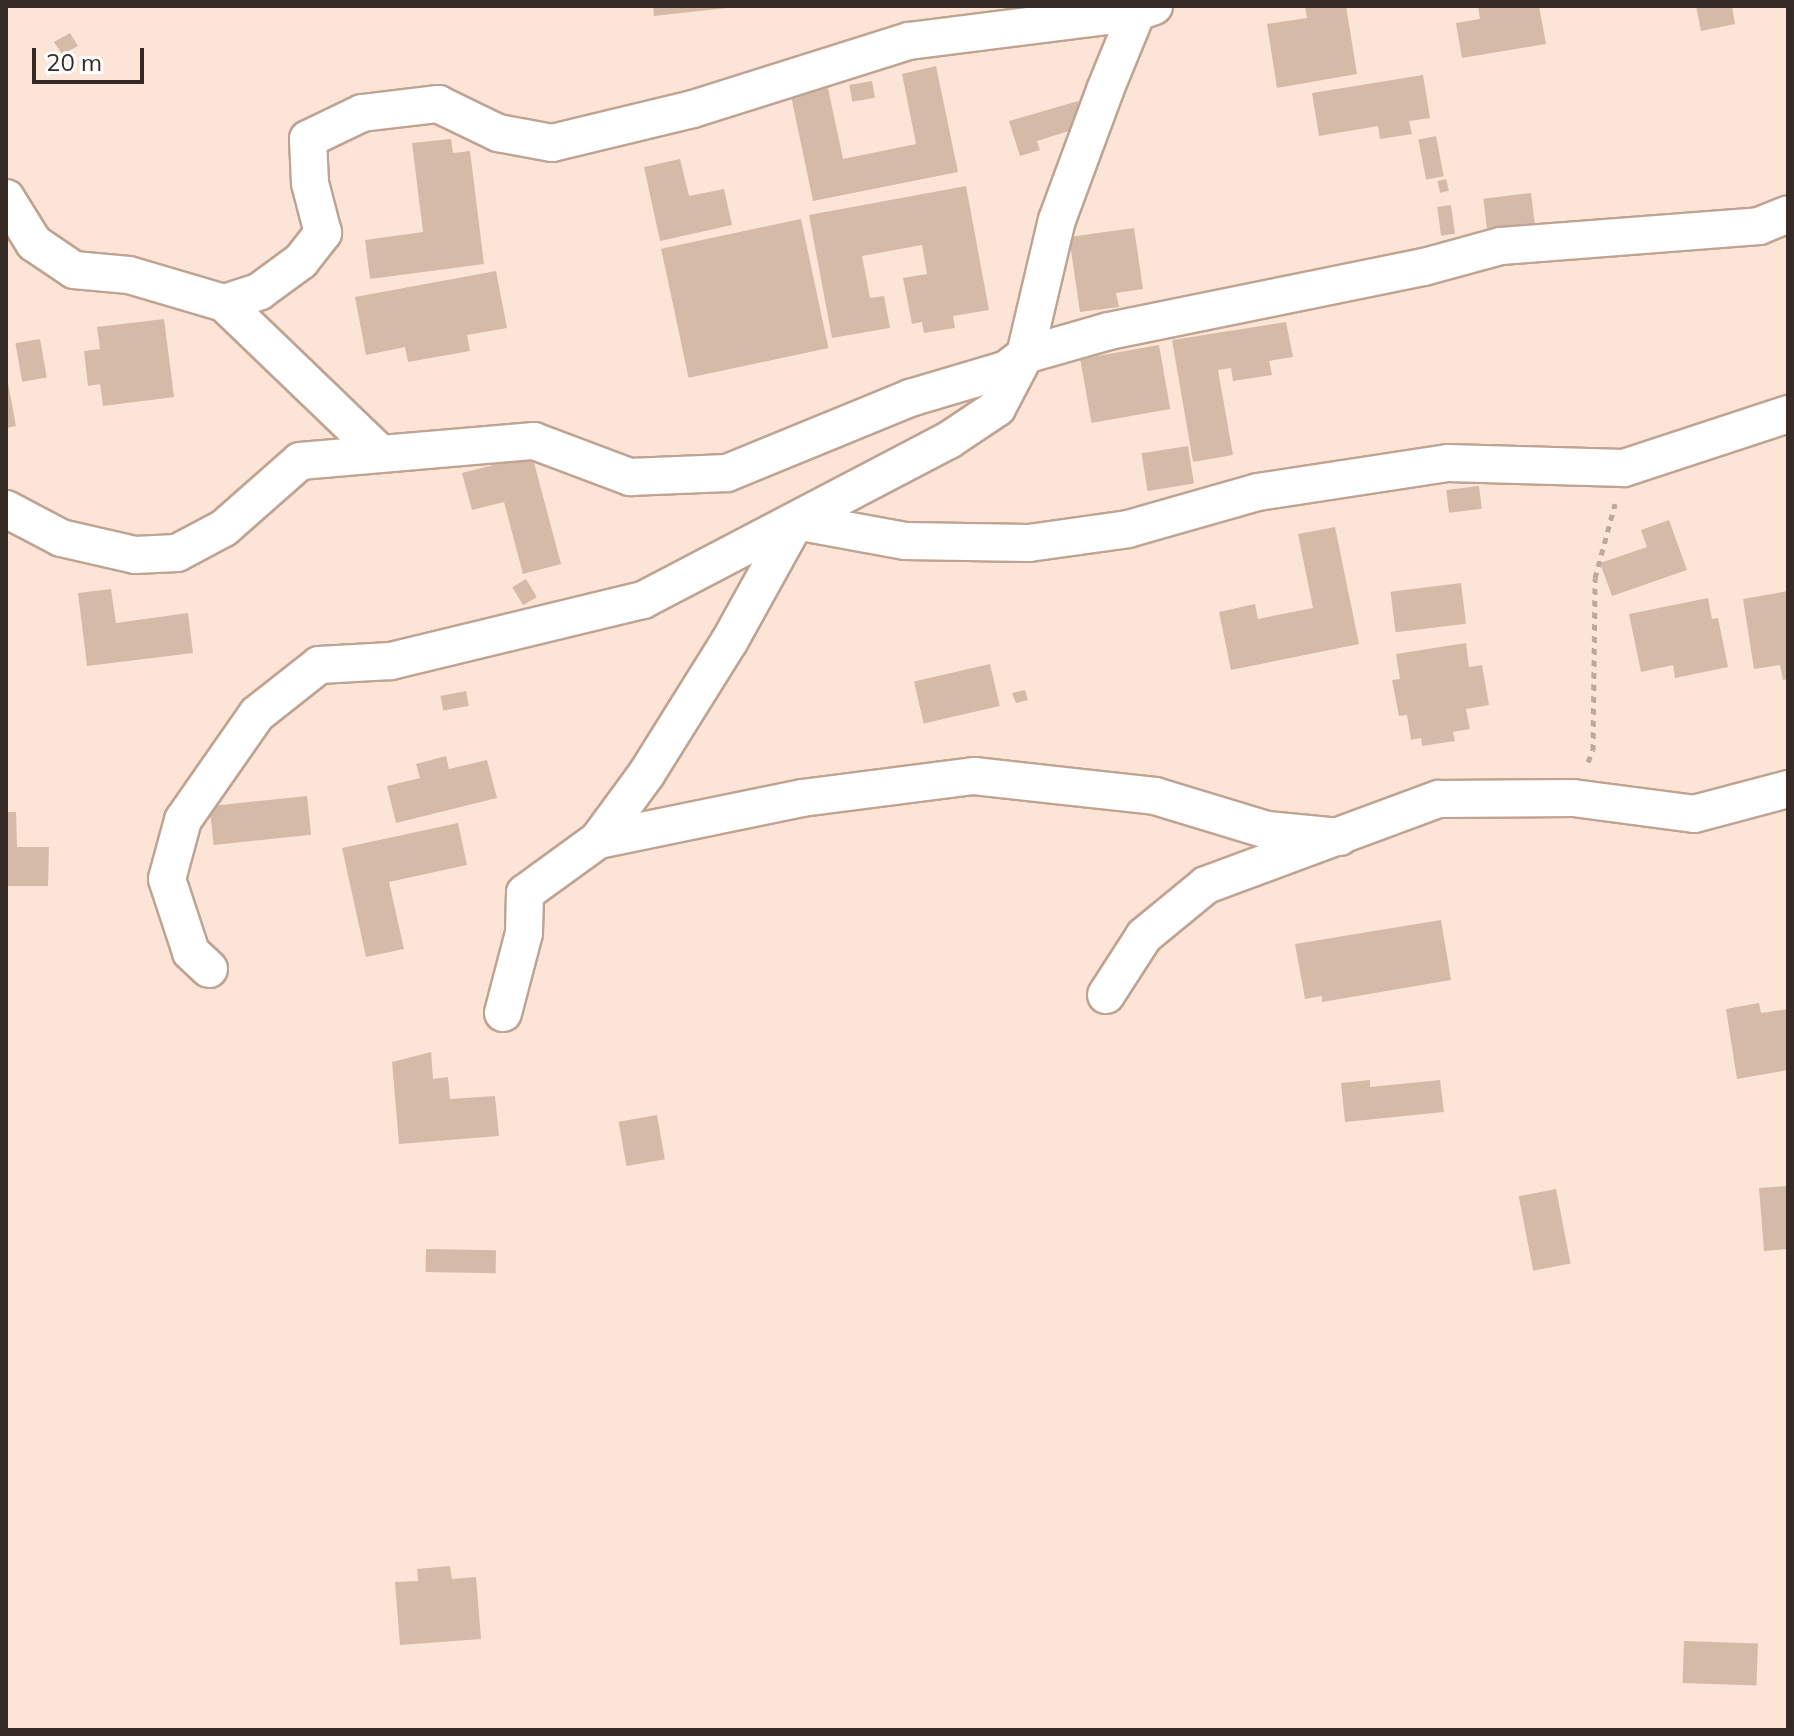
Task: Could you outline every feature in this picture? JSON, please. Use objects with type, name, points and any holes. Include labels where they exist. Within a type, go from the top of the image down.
[{"type":"street","points":[[209,969],[191,952],[167,879],[183,820],[257,714],[319,665],[391,661],[643,600],[949,440],[997,408],[1025,355],[1057,220],[1146,9],[1041,16],[909,41],[693,109],[552,143],[498,133],[438,104],[362,113],[308,139],[310,183],[323,233],[301,261],[260,291],[224,303]]},
{"type":"street","points":[[6,198],[34,243],[74,270],[129,275],[224,303],[378,451]]},
{"type":"street","points":[[6,538],[61,538],[135,555],[177,553],[224,528],[269,483],[300,461],[378,451],[534,441],[630,477],[727,473],[910,398],[1007,369],[1025,355],[1109,331],[1409,270],[1501,246],[1759,226],[1788,214]]},
{"type":"street","points":[[796,521],[905,541],[1029,543],[1128,529],[1258,492],[1448,463],[1624,468],[1788,414]]},
{"type":"street","points":[[6,509],[61,538]]},
{"type":"street","points":[[503,1013],[524,933],[525,893],[598,840],[647,773],[729,642],[796,521]]},
{"type":"street","points":[[598,840],[802,798],[974,776],[1155,796],[1267,830],[1340,837]]},
{"type":"street","points":[[1106,995],[1144,936],[1206,885],[1439,799],[1573,798],[1694,814],[1788,789]]},
{"type":"path","points":[[1573,798],[1593,750],[1595,578],[1624,468]]},
{"type":"building","points":[[653,6],[727,6],[727,8],[654,16]]},
{"type":"building","points":[[1305,6],[1346,6],[1357,74],[1277,88],[1267,24],[1307,18]]},
{"type":"building","points":[[1478,6],[1539,6],[1546,44],[1462,58],[1456,23],[1480,19]]},
{"type":"building","points":[[1696,6],[1732,6],[1735,24],[1701,31]]},
{"type":"building","points":[[70,33],[78,46],[62,54],[54,42]]},
{"type":"building","points":[[936,66],[958,172],[813,201],[791,96],[828,88],[843,159],[916,144],[902,74]]},
{"type":"building","points":[[1423,75],[1430,118],[1409,121],[1412,134],[1380,139],[1378,126],[1319,136],[1312,93]]},
{"type":"building","points":[[872,81],[875,98],[852,102],[849,85]]},
{"type":"building","points":[[1078,101],[1085,126],[1037,141],[1040,150],[1020,156],[1009,121]]},
{"type":"building","points":[[1436,136],[1444,176],[1426,180],[1418,139]]},
{"type":"building","points":[[451,139],[453,153],[470,151],[484,264],[370,279],[365,240],[423,232],[412,143]]},
{"type":"building","points":[[680,159],[689,196],[724,189],[732,225],[660,241],[644,167]]},
{"type":"building","points":[[1446,179],[1449,191],[1440,193],[1437,181]]},
{"type":"building","points":[[966,186],[989,310],[953,316],[955,328],[924,333],[922,322],[912,324],[903,278],[927,274],[922,245],[862,256],[870,298],[884,296],[890,328],[832,338],[809,215]]},
{"type":"building","points":[[1531,193],[1535,227],[1488,233],[1483,199]]},
{"type":"building","points":[[1451,205],[1455,234],[1441,236],[1437,207]]},
{"type":"building","points":[[801,219],[828,348],[689,378],[661,249]]},
{"type":"building","points":[[1134,228],[1143,289],[1116,293],[1119,307],[1080,312],[1069,237]]},
{"type":"building","points":[[496,271],[507,328],[467,335],[470,351],[408,362],[405,347],[366,355],[355,297]]},
{"type":"building","points":[[164,319],[174,397],[103,406],[100,384],[88,386],[84,351],[100,349],[97,327]]},
{"type":"building","points":[[1286,322],[1293,357],[1269,361],[1272,375],[1233,381],[1231,368],[1218,370],[1233,455],[1193,462],[1172,340]]},
{"type":"building","points":[[40,339],[47,377],[22,382],[15,343]]},
{"type":"building","points":[[1159,345],[1170,409],[1092,423],[1080,359]]},
{"type":"building","points":[[6,372],[16,426],[6,428]]},
{"type":"building","points":[[1188,446],[1194,484],[1148,491],[1142,453]]},
{"type":"building","points":[[532,455],[561,564],[523,574],[504,502],[472,510],[462,473]]},
{"type":"building","points":[[1479,486],[1482,509],[1449,513],[1446,490]]},
{"type":"building","points":[[1669,520],[1687,570],[1612,596],[1600,563],[1647,547],[1641,530]]},
{"type":"building","points":[[1335,527],[1359,644],[1231,670],[1219,612],[1255,604],[1258,619],[1313,608],[1298,534]]},
{"type":"building","points":[[526,579],[537,597],[523,605],[512,587]]},
{"type":"building","points":[[1461,583],[1466,624],[1396,632],[1391,592]]},
{"type":"building","points":[[111,589],[116,623],[188,613],[193,653],[87,666],[78,593]]},
{"type":"building","points":[[1788,591],[1788,679],[1783,680],[1780,665],[1754,669],[1743,599]]},
{"type":"building","points":[[1708,598],[1712,619],[1718,618],[1728,667],[1675,678],[1673,665],[1641,672],[1629,614]]},
{"type":"building","points":[[1466,643],[1469,667],[1482,665],[1489,705],[1466,709],[1470,729],[1453,732],[1455,741],[1422,746],[1421,738],[1411,740],[1407,715],[1399,716],[1392,680],[1400,679],[1396,654]]},
{"type":"building","points":[[990,664],[1000,706],[924,723],[914,682]]},
{"type":"building","points":[[1025,690],[1028,700],[1016,703],[1012,693]]},
{"type":"building","points":[[466,691],[469,706],[443,711],[440,696]]},
{"type":"building","points":[[446,756],[449,769],[487,760],[497,798],[396,823],[387,786],[420,778],[416,764]]},
{"type":"building","points":[[307,796],[311,835],[214,845],[210,806]]},
{"type":"building","points":[[6,812],[16,812],[17,847],[49,847],[48,886],[6,886]]},
{"type":"building","points":[[458,823],[467,865],[389,882],[404,949],[366,957],[342,848]]},
{"type":"building","points":[[1441,920],[1451,980],[1322,1002],[1322,996],[1305,999],[1295,944]]},
{"type":"building","points":[[1759,1003],[1761,1013],[1788,1009],[1788,1070],[1737,1079],[1726,1009]]},
{"type":"building","points":[[431,1052],[433,1079],[448,1077],[450,1099],[495,1096],[499,1136],[399,1144],[392,1062]]},
{"type":"building","points":[[1370,1080],[1370,1087],[1440,1080],[1444,1112],[1345,1122],[1341,1083]]},
{"type":"building","points":[[657,1115],[665,1159],[626,1166],[619,1122]]},
{"type":"building","points":[[1788,1186],[1788,1249],[1764,1251],[1759,1188]]},
{"type":"building","points":[[1556,1189],[1571,1264],[1533,1271],[1519,1196]]},
{"type":"building","points":[[426,1249],[496,1250],[496,1273],[426,1272]]},
{"type":"building","points":[[450,1566],[452,1579],[476,1577],[481,1639],[400,1645],[395,1582],[418,1581],[417,1569]]},
{"type":"building","points":[[1684,1641],[1758,1644],[1756,1686],[1683,1683]]}]
